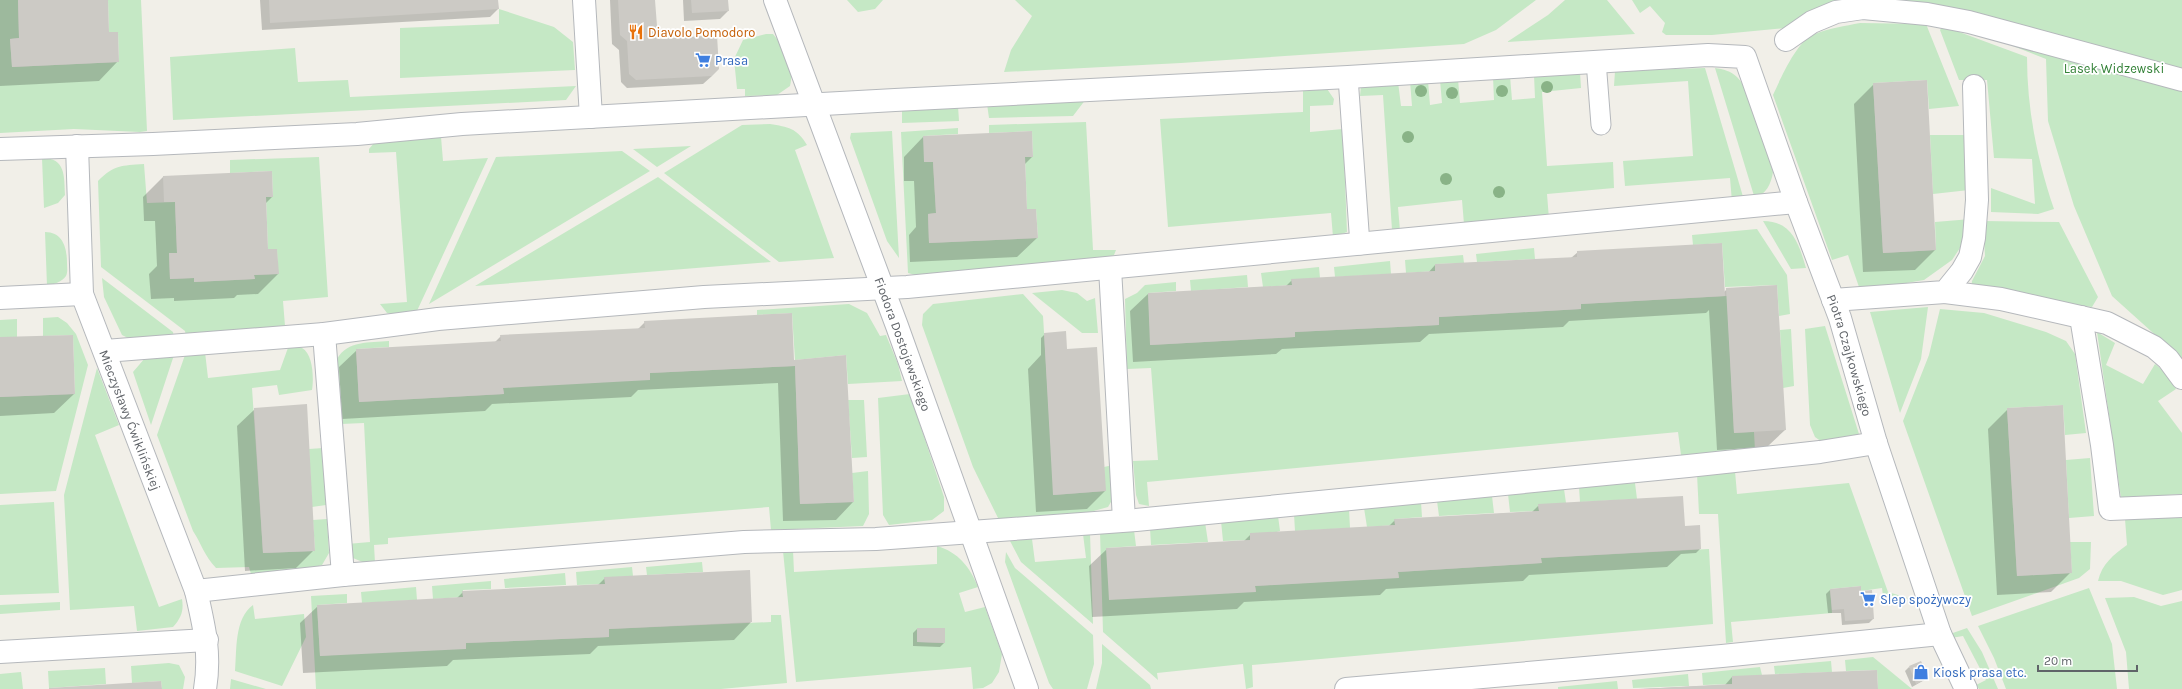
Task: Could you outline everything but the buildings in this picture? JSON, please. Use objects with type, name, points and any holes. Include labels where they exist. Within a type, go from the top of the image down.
[{"type":"street","points":[[584,0],[590,117]]},
{"type":"street","name":"Fiodora Dostojewskiego","points":[[775,0],[882,287],[1027,689]]},
{"type":"street","points":[[1786,40],[1812,22],[1836,12],[1863,8],[1927,14],[1969,22],[2182,80]]},
{"type":"street","name":"Piotra Czajkowskiego","points":[[1596,62],[1708,55],[1745,57],[1796,202],[1833,300],[1876,443],[1940,634],[1966,689]]},
{"type":"street","points":[[0,149],[153,144],[356,134],[462,124],[1348,78],[1596,62]]},
{"type":"street","points":[[1945,292],[1962,271],[1970,257],[1974,238],[1977,200],[1974,86]]},
{"type":"street","name":"Mieczysławy Ćwiklińskiej","points":[[77,146],[82,294],[196,592],[207,640],[208,660],[205,689]]},
{"type":"street","points":[[105,351],[324,334],[438,319],[696,298],[882,287],[1110,268],[1796,202]]},
{"type":"street","points":[[1110,268],[1124,520]]},
{"type":"street","points":[[1833,300],[1945,292],[2001,299],[2107,323],[2137,337],[2161,352],[2182,378]]},
{"type":"street","points":[[0,298],[82,294]]},
{"type":"street","points":[[2081,317],[2102,445],[2110,509],[2182,506]]},
{"type":"street","points":[[324,334],[343,575]]},
{"type":"street","points":[[196,592],[343,575],[744,542],[876,539],[1124,520],[1688,466],[1820,452],[1876,443]]},
{"type":"street","points":[[1346,689],[1722,656],[1940,634]]},
{"type":"street","points":[[0,652],[207,640]]},
{"type":"lane","points":[[1596,62],[1601,125]]},
{"type":"lane","points":[[1348,78],[1360,245]]},
{"type":"green space","points":[[0,0],[18,0],[19,38],[10,39],[12,67],[119,62],[118,32],[109,32],[108,0],[141,0],[147,131],[74,129],[0,133]]},
{"type":"green space","points":[[847,0],[883,0],[875,9],[858,12]]},
{"type":"green space","points":[[1015,0],[1536,0],[1496,30],[1464,44],[1181,63],[1004,72],[1011,50],[1032,16]]},
{"type":"green space","points":[[1565,0],[1607,0],[1635,34],[1507,42],[1548,15]]},
{"type":"green space","points":[[1632,0],[1846,0],[1786,28],[1712,35],[1666,35],[1662,32],[1665,23],[1650,6],[1640,13]]},
{"type":"green space","name":"Lasek Widzewski","points":[[1896,0],[2182,0],[2182,359],[2112,296],[2074,206],[2048,121],[2046,59]]},
{"type":"green space","points":[[499,9],[554,27],[573,42],[575,70],[400,78],[400,28],[499,24]]},
{"type":"green space","points":[[1860,23],[1926,24],[1959,106],[1929,109],[1927,80],[1873,83],[1883,253],[1936,250],[1935,222],[1971,219],[1968,236],[1952,260],[1924,280],[1883,287],[1859,287],[1848,255],[1832,260],[1773,95],[1790,60],[1808,38],[1826,30]]},
{"type":"green space","points":[[1943,26],[2027,57],[2027,76],[2034,134],[2054,209],[2038,214],[1991,212],[1991,188],[2035,204],[2032,159],[1994,158],[1987,80],[1959,80],[1940,30]]},
{"type":"green space","points":[[766,34],[773,34],[782,46],[788,58],[791,71],[790,86],[777,95],[745,96],[745,89],[737,89],[734,59],[743,40]]},
{"type":"green space","points":[[295,48],[298,82],[348,80],[350,97],[576,86],[566,100],[173,120],[170,57]]},
{"type":"green space","points":[[1705,68],[1744,200],[1732,202],[1730,178],[1625,186],[1623,161],[1693,156],[1688,81],[1614,86],[1615,71]]},
{"type":"green space","points":[[1715,68],[1732,73],[1737,77],[1749,96],[1759,122],[1773,172],[1771,181],[1767,188],[1755,199]]},
{"type":"green space","points":[[1580,72],[1581,88],[1542,92],[1547,166],[1613,162],[1614,188],[1547,194],[1549,219],[1464,224],[1462,200],[1398,207],[1400,231],[1392,230],[1383,95],[1360,96],[1361,86],[1398,82],[1401,106],[1412,106],[1410,81],[1428,81],[1430,105],[1442,103],[1440,80],[1458,79],[1460,103],[1494,100],[1493,77],[1510,76],[1512,100],[1535,98],[1534,75]]},
{"type":"green space","points":[[1325,86],[1334,99],[1333,105],[1310,106],[1310,132],[1343,129],[1347,232],[1333,237],[1331,213],[1168,227],[1160,119],[1303,112],[1303,87]]},
{"type":"green space","points":[[1086,99],[1073,116],[989,118],[987,104]]},
{"type":"green space","points":[[958,106],[959,121],[902,123],[902,109]]},
{"type":"green space","points":[[1086,122],[1093,250],[1116,250],[1114,255],[1109,257],[915,275],[908,273],[901,132],[958,128],[958,134],[923,136],[933,162],[936,213],[928,214],[929,243],[1038,238],[1036,209],[1027,209],[1025,157],[1033,157],[1032,131],[989,133],[989,125]]},
{"type":"green space","points":[[770,124],[792,129],[800,135],[807,145],[795,150],[834,258],[779,262],[664,173],[742,125]]},
{"type":"green space","points":[[892,131],[899,258],[887,241],[850,138],[851,133]]},
{"type":"green space","points":[[1930,135],[1966,135],[1969,190],[1933,194]]},
{"type":"green space","points":[[441,137],[443,161],[488,158],[416,313],[400,315],[387,313],[380,304],[407,302],[396,152],[369,153],[369,149],[374,143]]},
{"type":"green space","points":[[691,146],[657,167],[633,149]]},
{"type":"green space","points":[[622,151],[650,171],[429,304],[496,157]]},
{"type":"green space","points":[[319,157],[328,297],[283,301],[285,326],[186,336],[185,331],[101,267],[98,181],[109,171],[119,167],[144,164],[147,203],[175,202],[177,253],[169,253],[170,279],[194,278],[194,282],[255,279],[254,275],[278,274],[277,249],[268,249],[266,197],[273,197],[272,171],[230,173],[230,160]]},
{"type":"green space","points":[[42,158],[56,161],[60,165],[64,175],[65,195],[58,203],[44,208]]},
{"type":"green space","points":[[658,177],[771,262],[475,286]]},
{"type":"green space","points":[[1763,221],[1773,222],[1788,230],[1797,243],[1806,268],[1791,269]]},
{"type":"green space","points":[[1983,221],[2059,222],[2098,297],[2092,307],[1971,290],[1972,281],[1985,256]]},
{"type":"green space","points":[[1757,229],[1787,275],[1790,314],[1779,316],[1777,285],[1725,287],[1722,243],[1693,245],[1692,235]]},
{"type":"green space","points":[[45,232],[56,235],[60,238],[65,247],[67,257],[66,276],[62,280],[47,286]]},
{"type":"green space","points":[[1534,248],[1535,259],[1477,262],[1476,254]]},
{"type":"green space","points":[[1463,255],[1464,263],[1435,264],[1435,271],[1406,273],[1405,260]]},
{"type":"green space","points":[[1390,261],[1391,274],[1335,277],[1334,267]]},
{"type":"green space","points":[[1319,267],[1320,278],[1292,280],[1292,285],[1263,287],[1261,273]]},
{"type":"green space","points":[[1247,275],[1248,287],[1191,291],[1190,280]]},
{"type":"green space","points":[[102,278],[173,332],[174,338],[132,340],[122,335],[104,297]]},
{"type":"green space","points":[[1176,282],[1176,291],[1148,293],[1151,345],[1294,337],[1295,332],[1439,325],[1439,317],[1581,309],[1581,304],[1727,296],[1734,433],[1754,432],[1755,450],[1690,457],[1681,455],[1678,432],[1147,482],[1149,506],[1139,504],[1136,495],[1133,461],[1158,460],[1151,368],[1127,369],[1125,299],[1137,293],[1145,285]]},
{"type":"green space","points":[[1062,290],[1077,293],[1087,301],[1095,298],[1098,333],[1082,333],[1032,293]]},
{"type":"green space","points":[[1023,294],[1043,316],[1054,495],[1105,491],[1104,467],[1113,465],[1115,495],[1108,507],[1090,512],[999,520],[973,467],[922,325],[923,314],[933,304]]},
{"type":"green space","points":[[849,304],[867,313],[880,336],[886,335],[898,364],[902,381],[848,384],[846,355],[795,360],[792,313],[757,315],[757,310]]},
{"type":"green space","points":[[1928,307],[1921,359],[1900,413],[1870,312]]},
{"type":"green space","points":[[1940,309],[1984,313],[2046,332],[2066,341],[2075,354],[2086,433],[2065,435],[2063,405],[2007,408],[2017,576],[2072,573],[2070,542],[2091,542],[2090,569],[2079,578],[1972,616],[1903,421],[1929,355]]},
{"type":"green space","points":[[58,317],[67,323],[76,334],[88,365],[56,491],[0,494],[0,397],[75,394],[73,335],[43,336],[43,318]]},
{"type":"green space","points":[[17,319],[17,337],[0,337],[0,320]]},
{"type":"green space","points":[[1825,326],[1859,434],[1856,438],[1822,442],[1815,437],[1810,425],[1805,329]]},
{"type":"green space","points":[[1791,329],[1794,386],[1783,388],[1780,330]]},
{"type":"green space","points":[[2097,332],[2115,343],[2106,365],[2143,384],[2155,364],[2165,372],[2176,389],[2158,401],[2182,433],[2182,494],[2121,498]]},
{"type":"green space","points":[[389,341],[389,347],[356,349],[359,402],[504,394],[503,388],[650,373],[795,366],[800,504],[854,502],[852,473],[868,471],[869,514],[863,526],[771,530],[769,507],[388,538],[388,544],[374,545],[375,563],[365,563],[353,558],[347,544],[370,542],[364,423],[341,424],[337,359],[347,348],[353,345]]},
{"type":"green space","points":[[289,345],[297,346],[306,351],[311,361],[313,373],[312,390],[279,395],[277,385],[252,388],[263,553],[315,551],[313,520],[327,519],[329,553],[322,565],[302,571],[251,574],[249,567],[216,568],[193,531],[157,435],[185,355],[205,352],[208,378],[280,370]]},
{"type":"green space","points":[[174,355],[151,425],[133,372],[145,358]]},
{"type":"green space","points":[[97,368],[119,425],[95,435],[159,607],[182,599],[183,607],[181,614],[173,627],[137,631],[134,606],[70,610],[64,495]]},
{"type":"green space","points":[[910,394],[944,497],[944,511],[932,520],[889,525],[883,515],[878,398]]},
{"type":"green space","points":[[848,400],[864,400],[867,457],[852,458]]},
{"type":"green space","points":[[323,448],[326,505],[312,507],[309,449]]},
{"type":"green space","points":[[2090,458],[2094,516],[2069,518],[2066,460]]},
{"type":"green space","points":[[1735,471],[1737,494],[1849,483],[1888,592],[1908,598],[1901,602],[1890,603],[1883,596],[1882,588],[1861,591],[1861,586],[1830,589],[1832,613],[1731,622],[1733,642],[1726,643],[1718,514],[1699,514],[1697,474]]},
{"type":"green space","points":[[1635,483],[1637,499],[1580,502],[1579,487]]},
{"type":"green space","points":[[1564,489],[1566,503],[1538,505],[1539,511],[1510,512],[1508,494]]},
{"type":"green space","points":[[1492,496],[1494,513],[1439,516],[1437,501]]},
{"type":"green space","points":[[54,502],[59,593],[0,595],[0,505]]},
{"type":"green space","points":[[1421,502],[1422,517],[1395,519],[1395,525],[1367,527],[1364,508]]},
{"type":"green space","points":[[1349,509],[1350,528],[1295,531],[1294,514]]},
{"type":"green space","points":[[1278,516],[1280,531],[1250,540],[1223,541],[1221,521]]},
{"type":"green space","points":[[2182,516],[2182,590],[2163,595],[2121,581],[2098,581],[2102,570],[2109,560],[2127,545],[2125,519]]},
{"type":"green space","points":[[1205,522],[1208,542],[1151,545],[1150,528]]},
{"type":"green space","points":[[1134,530],[1136,546],[1106,548],[1256,591],[1255,586],[1399,577],[1398,572],[1541,563],[1541,558],[1709,549],[1713,624],[1252,665],[1253,687],[1246,689],[1243,664],[1157,673],[1158,680],[1103,632],[1100,532]]},
{"type":"green space","points":[[1090,533],[1093,624],[1021,562],[1010,541],[1032,539],[1035,562],[1086,558],[1083,534]]},
{"type":"green space","points":[[937,546],[957,556],[967,567],[975,580],[978,587],[959,593],[965,612],[985,607],[1002,654],[999,672],[992,683],[983,688],[973,689],[971,667],[796,682],[783,551],[793,550],[794,572],[937,564]],"holes":[[[917,628],[945,628],[945,643],[917,642]]]},
{"type":"green space","points":[[1006,552],[1015,568],[1093,635],[1094,664],[1087,689],[1053,689],[1049,683],[1005,562]]},
{"type":"green space","points":[[702,562],[703,572],[647,575],[646,567]]},
{"type":"green space","points":[[632,567],[633,576],[605,578],[605,584],[577,585],[576,572]]},
{"type":"green space","points":[[565,573],[566,585],[505,588],[504,579]]},
{"type":"green space","points":[[491,581],[491,589],[463,590],[463,597],[433,599],[432,586]]},
{"type":"green space","points":[[416,587],[417,600],[362,603],[361,592]]},
{"type":"green space","points":[[2089,588],[2112,644],[2117,689],[2006,689],[1994,658],[1978,626]]},
{"type":"green space","points":[[347,594],[347,603],[317,605],[320,656],[466,643],[609,637],[609,629],[771,622],[771,615],[781,615],[787,683],[721,689],[316,689],[311,596]]},
{"type":"green space","points":[[2134,597],[2161,606],[2182,601],[2182,689],[2129,689],[2126,652],[2105,598]]},
{"type":"green space","points":[[60,602],[60,610],[0,614],[0,605]]},
{"type":"green space","points":[[253,605],[255,619],[304,614],[306,637],[282,686],[235,671],[239,626],[242,618]]},
{"type":"green space","points":[[1967,628],[1982,652],[1998,689],[1979,689],[1976,685],[1986,680],[1963,636],[1951,638],[1950,634]]},
{"type":"green space","points":[[1102,644],[1150,685],[1151,689],[1096,689],[1102,663]]},
{"type":"green space","points":[[1873,657],[1912,689],[1878,689],[1877,670],[1846,671],[1845,660]]},
{"type":"green space","points":[[1831,661],[1832,672],[1775,674],[1774,666]]},
{"type":"green space","points":[[169,663],[179,665],[185,677],[183,689],[162,689],[161,681],[132,683],[131,666]]},
{"type":"green space","points":[[1760,667],[1762,675],[1732,684],[1703,685],[1702,673]]},
{"type":"green space","points":[[105,668],[106,684],[49,688],[48,671]]},
{"type":"green space","points":[[21,672],[23,689],[0,689],[0,674]]},
{"type":"green space","points":[[1688,674],[1689,686],[1633,688],[1632,680]]},
{"type":"green space","points":[[231,679],[266,689],[230,689]]},
{"type":"green space","points":[[1617,681],[1618,689],[1558,689],[1558,687]]},
{"type":"place","name":"Diavolo Pomodoro","points":[[636,32]]},
{"type":"place","name":"Prasa","points":[[703,60]]},
{"type":"place","name":"Slep spożywczy","points":[[1868,599]]},
{"type":"place","name":"Kiosk prasa etc.","points":[[1921,672]]}]
